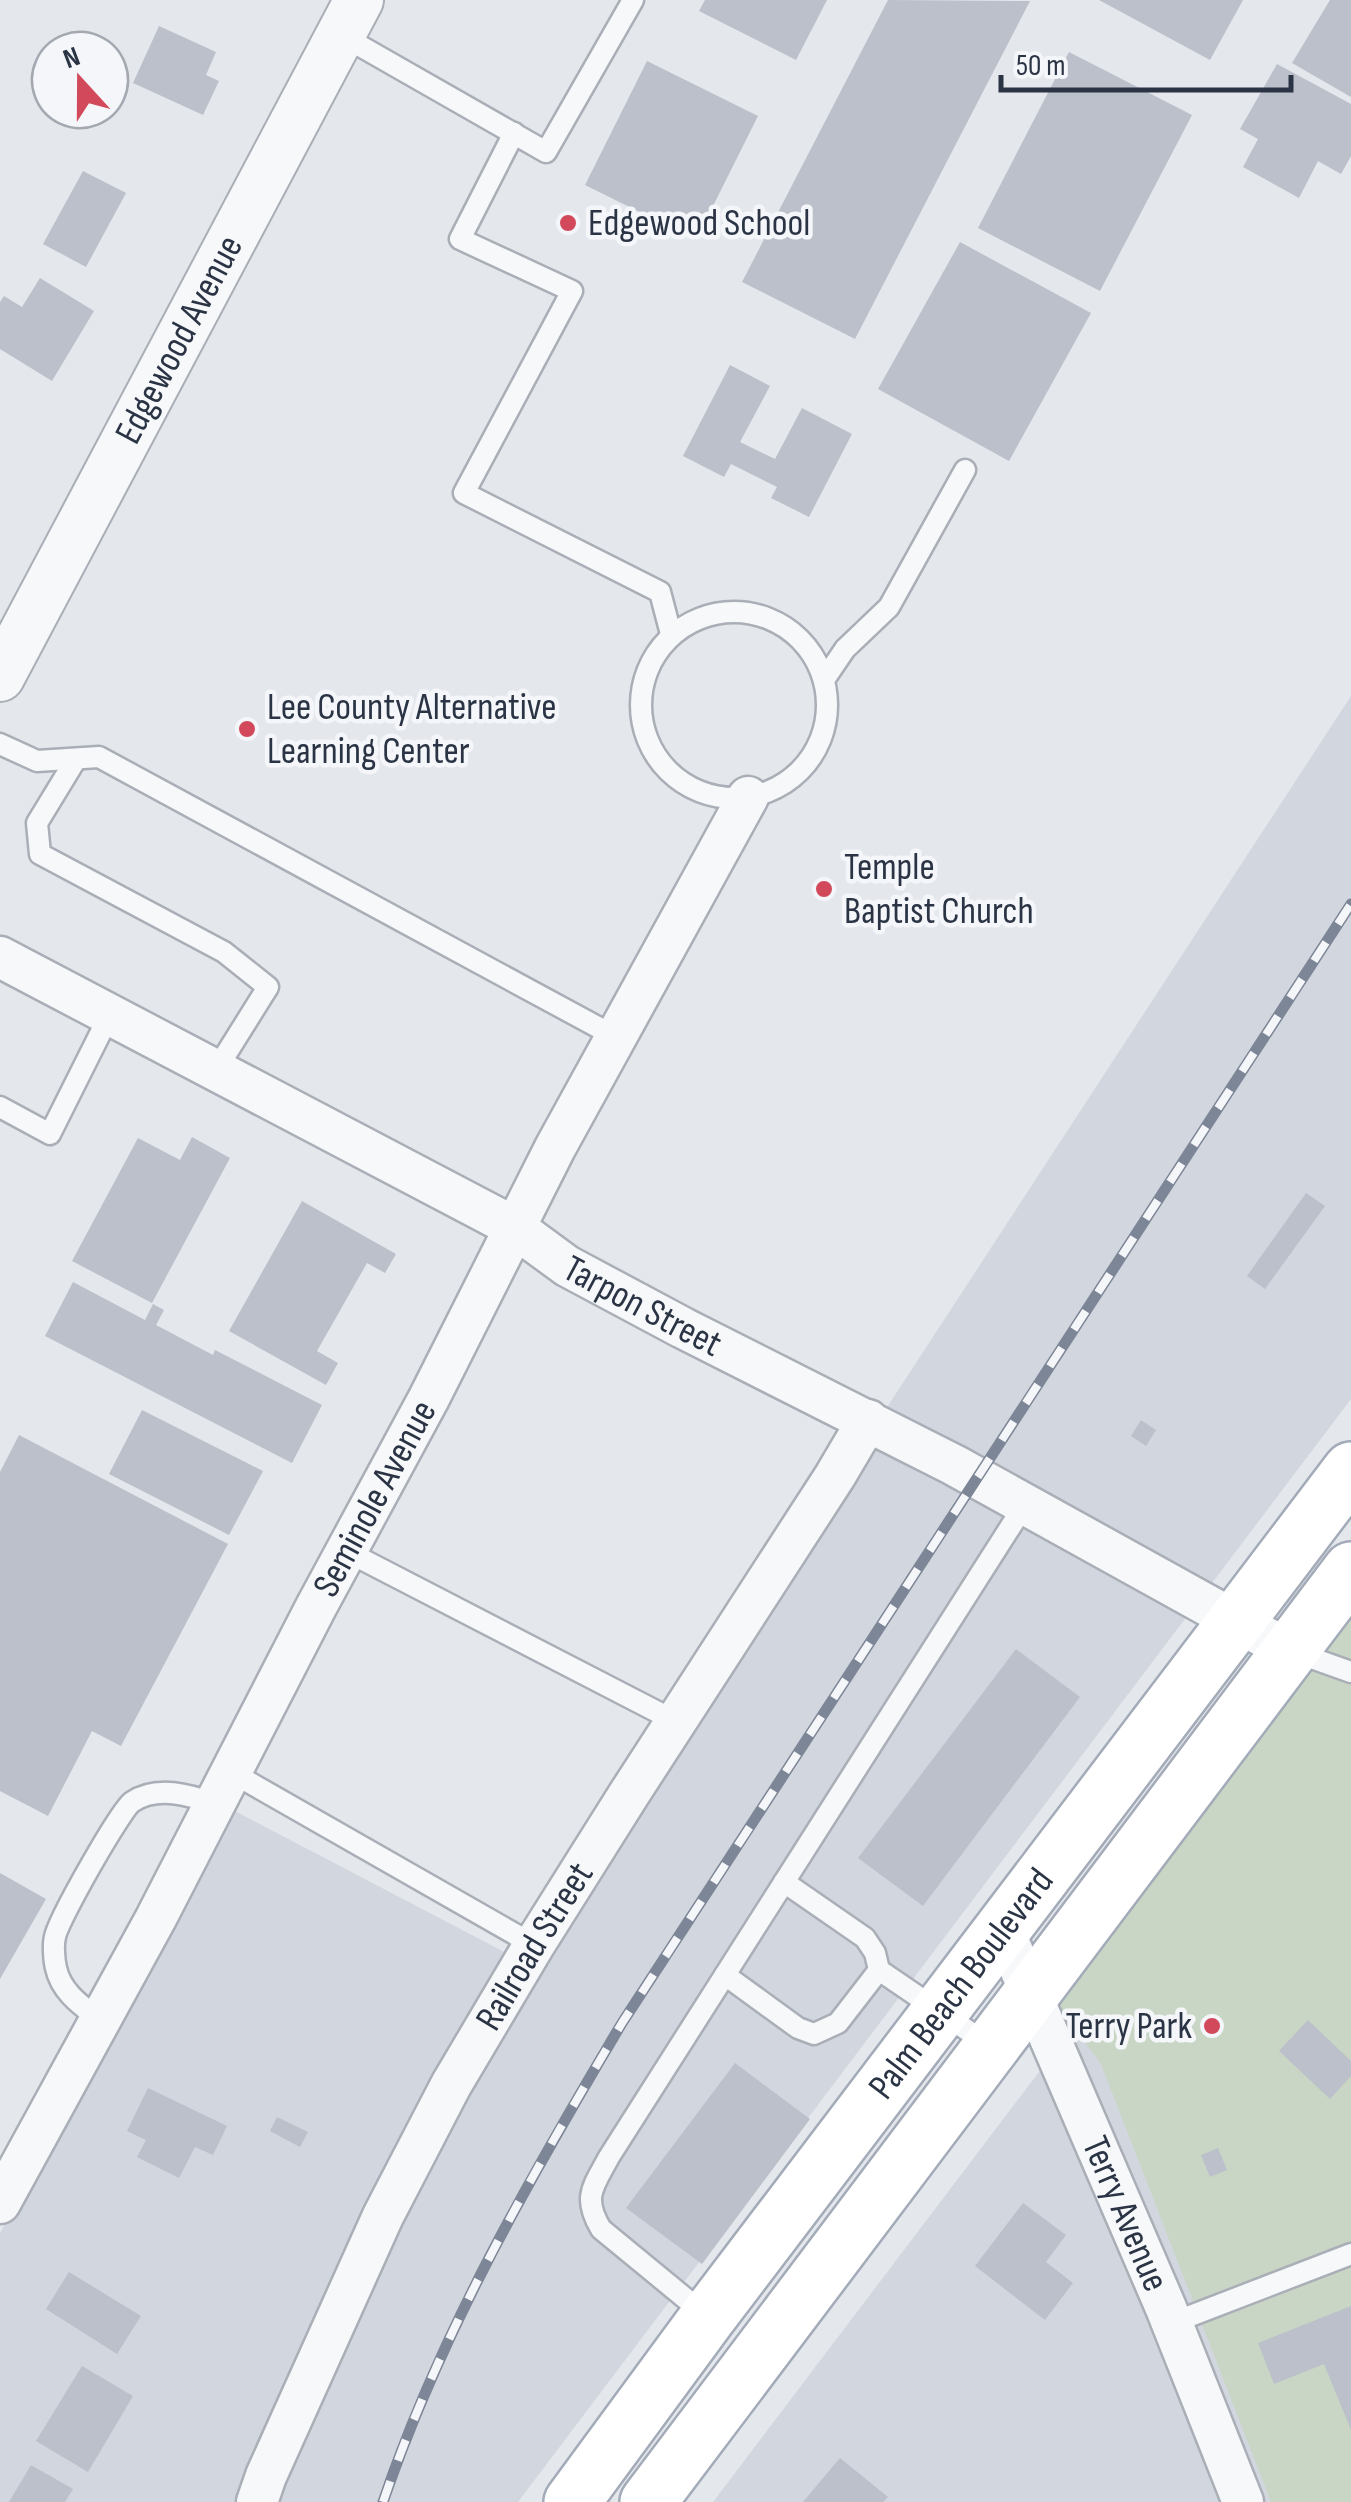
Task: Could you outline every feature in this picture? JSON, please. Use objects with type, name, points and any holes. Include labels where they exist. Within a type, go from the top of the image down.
[{"type":"main road","name":"Palm Beach Boulevard","points":[[572,2502],[1351,1470]]},
{"type":"main road","name":"Palm Beach Boulevard","points":[[648,2502],[1351,1570]]},
{"type":"street","name":"Edgewood Avenue","points":[[0,677],[350,18]]},
{"type":"street","name":"Seminole Avenue","points":[[0,2203],[430,1398],[555,1148],[748,798]]},
{"type":"street","name":"Tarpon Street","points":[[0,957],[514,1228],[567,1266],[1026,1504],[1290,1651]]},
{"type":"street","name":"Railroad Street","points":[[257,2502],[383,2216],[451,2085],[534,1945],[868,1420]]},
{"type":"street","name":"Terry Avenue","points":[[1002,1929],[1172,2323],[1243,2502]]},
{"type":"lane","points":[[350,18],[546,152],[633,0]]},
{"type":"lane","points":[[514,133],[460,238],[572,292],[464,493],[660,592],[671,634]]},
{"type":"lane","points":[[824,680],[845,649],[889,607],[966,470]]},
{"type":"lane","points":[[729,610],[761,615],[789,629],[812,651],[824,680],[828,711],[820,742],[802,768],[777,788],[748,798],[718,797],[690,788],[665,770],[648,745],[640,716],[642,686],[652,657],[671,634],[698,618],[729,610]]},
{"type":"lane","points":[[0,744],[38,761],[99,758],[616,1037]]},
{"type":"lane","points":[[76,759],[37,823],[40,854],[224,952],[268,987],[216,1070]]},
{"type":"lane","points":[[0,1107],[50,1134],[110,1014]]},
{"type":"lane","points":[[708,2317],[600,2230],[592,2214],[590,2194],[608,2157],[1026,1504]]},
{"type":"lane","points":[[346,1552],[675,1722]]},
{"type":"lane","points":[[1290,1651],[1351,1672]]},
{"type":"lane","points":[[100,2020],[70,1996],[56,1970],[54,1937],[96,1855],[131,1803],[156,1794],[223,1788],[534,1945]]},
{"type":"lane","points":[[784,1882],[865,1938],[879,1970],[991,2046]]},
{"type":"lane","points":[[725,1975],[798,2028],[814,2034],[838,2024],[879,1970]]},
{"type":"lane","points":[[1172,2323],[1351,2254]]},
{"type":"shaded area","points":[[1351,696],[1351,1399],[518,2502],[0,2502],[0,2233],[231,1809],[535,1968],[882,1415]]},
{"type":"shaded area","points":[[1195,1866],[1351,2502],[713,2502]]},
{"type":"green space","name":"Terry Park","points":[[1351,1579],[1351,2502],[1271,2502],[1101,2064],[1045,1988]]},
{"type":"building","points":[[705,0],[827,0],[796,60],[699,11]]},
{"type":"building","points":[[888,0],[1030,1],[855,339],[742,282]]},
{"type":"building","points":[[1099,0],[1243,0],[1210,60]]},
{"type":"building","points":[[1330,0],[1351,0],[1351,97],[1292,63]]},
{"type":"building","points":[[159,26],[216,52],[206,75],[219,81],[203,115],[133,83]]},
{"type":"building","points":[[1069,52],[1192,115],[1100,291],[978,228]]},
{"type":"building","points":[[647,61],[758,116],[696,240],[585,185]]},
{"type":"building","points":[[1277,64],[1351,104],[1351,156],[1341,174],[1318,161],[1299,198],[1243,167],[1258,139],[1240,129]]},
{"type":"building","points":[[83,171],[126,193],[86,267],[43,244]]},
{"type":"building","points":[[960,242],[1091,313],[1009,461],[878,389]]},
{"type":"building","points":[[40,278],[94,311],[52,381],[0,349],[0,302],[4,296],[22,307]]},
{"type":"building","points":[[730,365],[770,386],[740,442],[775,459],[802,408],[852,434],[809,517],[771,498],[777,487],[731,464],[724,477],[683,456]]},
{"type":"building","points":[[192,1137],[230,1158],[152,1303],[72,1261],[138,1138],[180,1160]]},
{"type":"building","points":[[1306,1193],[1325,1206],[1265,1289],[1247,1276]]},
{"type":"building","points":[[302,1201],[396,1254],[385,1273],[367,1263],[317,1351],[338,1363],[326,1385],[229,1331]]},
{"type":"building","points":[[73,1282],[145,1320],[153,1304],[164,1310],[156,1325],[213,1355],[215,1350],[322,1405],[292,1463],[45,1336]]},
{"type":"building","points":[[142,1410],[263,1471],[229,1535],[109,1474]]},
{"type":"building","points":[[1141,1420],[1156,1430],[1146,1446],[1131,1436]]},
{"type":"building","points":[[19,1435],[228,1544],[121,1746],[92,1731],[48,1816],[0,1791],[0,1472]]},
{"type":"building","points":[[1016,1649],[1080,1697],[923,1906],[858,1858]]},
{"type":"building","points":[[0,1873],[46,1899],[0,1979]]},
{"type":"building","points":[[1308,2020],[1351,2061],[1351,2076],[1330,2099],[1279,2051]]},
{"type":"building","points":[[735,2063],[810,2119],[702,2264],[626,2208]]},
{"type":"building","points":[[148,2088],[227,2126],[213,2155],[195,2147],[179,2178],[137,2157],[146,2140],[127,2131]]},
{"type":"building","points":[[277,2117],[308,2132],[300,2147],[270,2131]]},
{"type":"building","points":[[1218,2148],[1227,2170],[1210,2177],[1201,2155]]},
{"type":"building","points":[[1023,2203],[1066,2235],[1046,2262],[1073,2283],[1045,2320],[975,2266]]},
{"type":"building","points":[[69,2272],[141,2316],[117,2354],[46,2309]]},
{"type":"building","points":[[1351,2306],[1351,2430],[1324,2364],[1274,2384],[1258,2343]]},
{"type":"building","points":[[82,2366],[133,2396],[88,2472],[36,2441]]},
{"type":"building","points":[[840,2458],[888,2497],[883,2502],[803,2502]]},
{"type":"building","points":[[31,2465],[73,2489],[65,2502],[9,2502]]},
{"type":"railway","points":[[383,2502],[460,2316],[554,2138],[622,2023],[1351,904]]},
{"type":"place","name":"Edgewood School","points":[[568,223]]},
{"type":"place","name":"Lee County Alternative Learning Center","points":[[247,729]]},
{"type":"place","name":"Temple Baptist Church","points":[[824,889]]},
{"type":"place","name":"Terry Park","points":[[1212,2026]]}]
